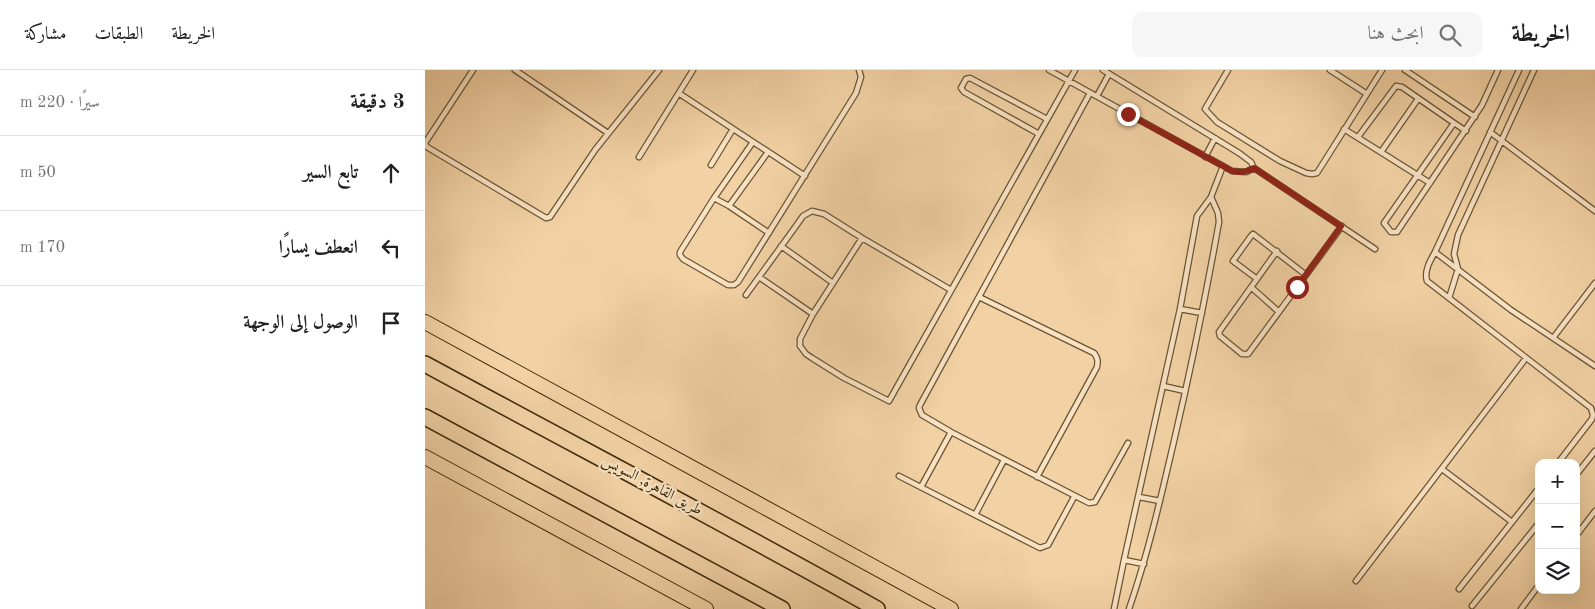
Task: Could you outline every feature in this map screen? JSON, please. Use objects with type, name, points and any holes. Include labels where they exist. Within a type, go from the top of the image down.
[{"type":"highway","points":[[425,322],[951,609]]},
{"type":"highway","name":"طريق القاهرة, السويس","points":[[425,364],[705,514],[877,609]]},
{"type":"highway","points":[[425,417],[782,609]]},
{"type":"highway","points":[[425,457],[706,609]]},
{"type":"lane","points":[[473,70],[425,143],[427,147],[548,218],[554,214],[607,133],[659,70]]},
{"type":"lane","points":[[515,70],[607,133]]},
{"type":"lane","points":[[639,157],[680,94],[693,70]]},
{"type":"lane","points":[[753,142],[714,198],[680,252],[683,259],[728,286],[738,282],[856,93],[861,77],[859,70]]},
{"type":"lane","points":[[1049,70],[1223,166],[1239,173],[1254,168]]},
{"type":"lane","points":[[862,238],[813,314],[800,339],[800,346],[806,354],[844,378],[889,401],[1075,70]]},
{"type":"lane","points":[[1103,70],[1245,157],[1254,168],[1375,249]]},
{"type":"lane","points":[[1227,70],[1205,109],[1217,122],[1280,161],[1312,174],[1317,173],[1382,70]]},
{"type":"lane","points":[[1330,70],[1367,94]]},
{"type":"lane","points":[[1405,70],[1475,117]]},
{"type":"lane","points":[[1454,124],[1384,223],[1391,232],[1397,232],[1466,131],[1483,105],[1498,70]]},
{"type":"lane","points":[[1519,70],[1425,276],[1427,281],[1589,405],[1593,411],[1592,419],[1561,459]]},
{"type":"lane","points":[[1449,298],[1458,269],[1454,254],[1457,235],[1534,70]]},
{"type":"lane","points":[[1097,96],[1109,74]]},
{"type":"lane","points":[[1039,134],[964,92],[962,86],[966,79],[970,78],[1047,119]]},
{"type":"lane","points":[[1358,137],[1396,86],[1403,87],[1466,131]]},
{"type":"lane","points":[[1090,93],[919,408],[922,415],[951,432],[1074,497],[1089,503],[1095,502],[1128,443]]},
{"type":"lane","points":[[680,94],[805,176]]},
{"type":"lane","points":[[1381,152],[1418,99]]},
{"type":"lane","points":[[711,165],[733,129]]},
{"type":"lane","points":[[1344,129],[1430,183]]},
{"type":"lane","points":[[1490,132],[1595,211]]},
{"type":"lane","points":[[1205,157],[1215,138]]},
{"type":"lane","points":[[729,206],[768,152]]},
{"type":"lane","points":[[1114,609],[1123,560],[1139,497],[1180,309],[1197,216],[1211,197],[1223,166]]},
{"type":"lane","points":[[1129,609],[1144,564],[1160,501],[1203,312],[1219,222],[1218,212],[1211,197]]},
{"type":"lane","points":[[714,198],[769,233]]},
{"type":"lane","points":[[746,295],[803,216],[812,211],[824,214],[951,290]]},
{"type":"lane","points":[[1277,251],[1219,330],[1220,336],[1242,354],[1247,354],[1341,226]]},
{"type":"lane","points":[[1257,279],[1233,260],[1253,234],[1306,275]]},
{"type":"lane","points":[[781,246],[833,283]]},
{"type":"lane","points":[[1435,252],[1511,310],[1595,366]]},
{"type":"lane","points":[[759,277],[813,314]]},
{"type":"lane","points":[[1553,338],[1595,283]]},
{"type":"lane","points":[[1251,288],[1279,312]]},
{"type":"lane","points":[[979,297],[1097,357],[1097,367],[1037,477]]},
{"type":"lane","points":[[1180,309],[1203,312]]},
{"type":"lane","points":[[1356,581],[1526,358]]},
{"type":"lane","points":[[1163,386],[1185,391]]},
{"type":"lane","points":[[921,487],[951,432]]},
{"type":"lane","points":[[1580,470],[1595,451]]},
{"type":"lane","points":[[975,515],[1004,460]]},
{"type":"lane","points":[[1442,469],[1512,522]]},
{"type":"lane","points":[[899,476],[1040,548],[1048,545],[1074,497]]},
{"type":"lane","points":[[1459,590],[1535,493]]},
{"type":"lane","points":[[1139,497],[1160,501]]},
{"type":"lane","points":[[1580,531],[1595,511]]},
{"type":"lane","points":[[1473,606],[1535,527]]},
{"type":"lane","points":[[1123,560],[1144,564]]},
{"type":"lane","points":[[1521,609],[1535,590]]},
{"type":"route","points":[[1128,114],[1232,171],[1239,173],[1254,168],[1341,226],[1297,287]]}]
